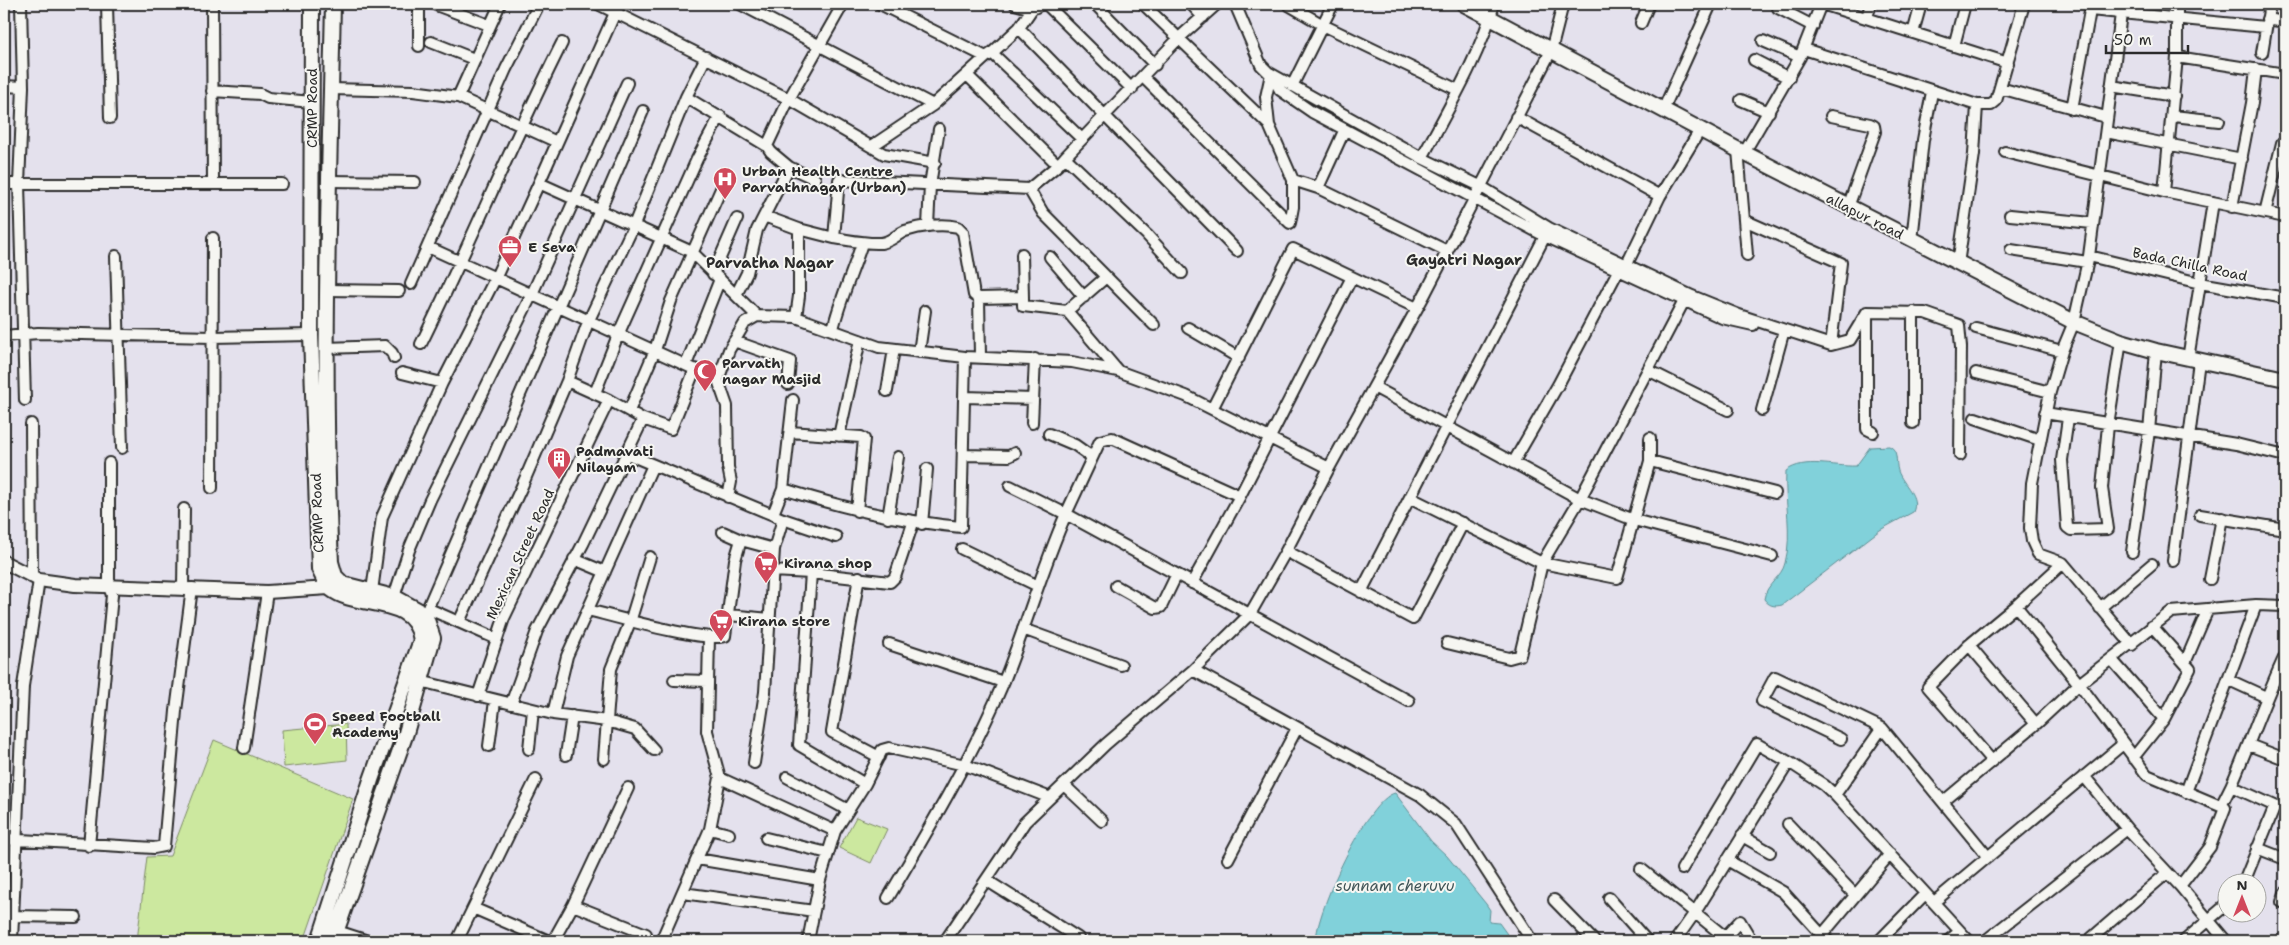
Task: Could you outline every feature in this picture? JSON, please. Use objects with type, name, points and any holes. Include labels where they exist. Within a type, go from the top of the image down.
[{"type":"main road","name":"CRMP Road","points":[[312,4],[311,335],[319,569],[329,588]]},
{"type":"main road","name":"CRMP Road","points":[[333,4],[327,181],[326,290],[331,562],[336,576],[343,584],[394,597],[427,612]]},
{"type":"main road","name":"allapur road","points":[[1464,4],[1741,152],[2074,322],[2121,342],[2285,379]]},
{"type":"main road","points":[[318,941],[371,780],[421,640],[420,630],[413,619],[390,606],[344,596],[329,588]]},
{"type":"main road","points":[[335,936],[406,733],[433,638],[427,612]]},
{"type":"street","points":[[21,4],[23,87],[18,184],[25,400]]},
{"type":"street","points":[[108,4],[110,118]]},
{"type":"street","points":[[212,4],[212,182]]},
{"type":"street","points":[[419,4],[419,46]]},
{"type":"street","points":[[458,97],[500,4]]},
{"type":"street","points":[[598,4],[617,8],[706,57],[789,99],[884,154],[935,163]]},
{"type":"street","points":[[740,4],[820,44],[933,105]]},
{"type":"street","points":[[767,146],[789,99],[842,4]]},
{"type":"street","points":[[880,4],[989,55],[1082,139]]},
{"type":"street","points":[[1015,4],[1032,9]]},
{"type":"street","points":[[872,146],[933,105],[1019,28],[1032,9],[1042,4]]},
{"type":"street","points":[[1046,4],[1132,89]]},
{"type":"street","points":[[1095,4],[1155,64]]},
{"type":"street","points":[[1143,4],[1270,125]]},
{"type":"street","points":[[1191,4],[1203,17]]},
{"type":"street","points":[[834,238],[839,180],[1029,189],[1061,161],[1179,38],[1217,4]]},
{"type":"street","points":[[1235,4],[1268,71],[1280,90],[1344,131],[1545,236],[1700,299],[1831,345],[1850,340],[1866,312]]},
{"type":"street","points":[[1287,4],[1322,25],[1458,90]]},
{"type":"street","points":[[1292,86],[1333,4]]},
{"type":"street","points":[[1422,158],[1458,90],[1490,18],[1494,4]]},
{"type":"street","points":[[945,940],[1025,822],[1048,797],[1064,785],[1106,744],[1193,670],[1250,614],[1417,308],[1551,51],[1562,4]]},
{"type":"street","points":[[1641,23],[1649,4]]},
{"type":"street","points":[[1663,110],[1711,4]]},
{"type":"street","points":[[1747,254],[1741,152],[1769,112],[1789,78],[1802,53],[1822,4],[2008,63]]},
{"type":"street","points":[[1867,17],[1871,4]]},
{"type":"street","points":[[1913,33],[1921,4]]},
{"type":"street","points":[[1954,46],[1965,4]]},
{"type":"street","points":[[1763,41],[1978,106],[1991,105],[1996,101],[2024,4]]},
{"type":"street","points":[[2164,192],[2177,57],[2177,4]]},
{"type":"street","points":[[2262,54],[2270,4]]},
{"type":"street","points":[[436,5],[489,25]]},
{"type":"street","points":[[2072,109],[2090,7],[2121,14],[2266,23],[2285,22]]},
{"type":"street","points":[[411,284],[488,111],[537,8]]},
{"type":"street","points":[[372,591],[382,517],[442,383],[495,279],[617,8]]},
{"type":"street","points":[[1778,8],[1813,26]]},
{"type":"street","points":[[2121,14],[2088,259],[2074,322],[2062,351],[2050,392],[2032,483],[2032,541],[2038,554],[2063,563],[2132,645]]},
{"type":"street","points":[[1019,28],[1237,251]]},
{"type":"street","points":[[432,42],[474,59]]},
{"type":"street","points":[[421,344],[562,43]]},
{"type":"street","points":[[460,622],[567,381],[588,322],[634,225],[686,97],[706,57]]},
{"type":"street","points":[[2177,57],[2285,74]]},
{"type":"street","points":[[1754,60],[1789,78]]},
{"type":"street","points":[[2232,207],[2242,159],[2256,69]]},
{"type":"street","points":[[1143,77],[1290,223],[1293,207],[1292,180],[1270,125],[1266,97],[1268,71]]},
{"type":"street","points":[[1268,71],[1422,158],[1480,186],[1549,228],[1684,301],[1722,318],[1784,330]]},
{"type":"street","points":[[967,75],[1061,161],[1147,235],[1182,272]]},
{"type":"street","points":[[394,597],[408,550],[430,500],[532,294],[627,83]]},
{"type":"street","points":[[4,86],[23,87]]},
{"type":"street","points":[[2111,86],[2174,96]]},
{"type":"street","points":[[2000,88],[2106,117]]},
{"type":"street","points":[[331,89],[414,91],[458,97],[557,142]]},
{"type":"street","points":[[212,91],[260,94],[268,98],[312,102]]},
{"type":"street","points":[[1912,240],[1932,92]]},
{"type":"street","points":[[686,97],[767,146],[771,152],[789,167],[815,179]]},
{"type":"street","points":[[1741,100],[1769,112]]},
{"type":"street","points":[[1958,264],[1974,154],[1978,106]]},
{"type":"street","points":[[497,639],[460,622],[427,612],[557,308],[644,111]]},
{"type":"street","points":[[595,394],[618,335],[697,159],[720,116]]},
{"type":"street","points":[[1516,116],[1660,196]]},
{"type":"street","points":[[1831,116],[1874,126],[1875,132],[1848,207]]},
{"type":"street","points":[[2172,116],[2219,120]]},
{"type":"street","points":[[928,226],[930,185],[939,129]]},
{"type":"street","points":[[1513,462],[1558,385],[1660,196],[1700,130]]},
{"type":"street","points":[[1318,188],[1344,131]]},
{"type":"street","points":[[2106,132],[2242,159]]},
{"type":"street","points":[[2265,213],[2282,143],[2285,144]]},
{"type":"street","points":[[2005,152],[2099,174],[2164,192],[2285,217]]},
{"type":"street","points":[[736,295],[747,273],[757,230],[789,167]]},
{"type":"street","points":[[1292,180],[1318,188],[1447,251]]},
{"type":"street","points":[[327,181],[415,182]]},
{"type":"street","points":[[4,184],[212,182],[282,184]]},
{"type":"street","points":[[629,412],[655,350],[671,301],[724,182]]},
{"type":"street","points":[[539,183],[692,252],[757,316]]},
{"type":"street","points":[[1029,189],[1043,213],[1105,278],[1154,324]]},
{"type":"street","points":[[2173,561],[2188,437],[2200,283],[2213,202]]},
{"type":"street","points":[[2010,215],[2092,224]]},
{"type":"street","points":[[764,216],[799,229],[862,243],[886,242],[903,232],[928,226],[958,227],[963,232],[974,295],[979,298],[1022,297]]},
{"type":"street","points":[[686,365],[737,219]]},
{"type":"street","points":[[1744,220],[1841,263],[1831,345]]},
{"type":"street","points":[[796,317],[799,296],[799,229]]},
{"type":"street","points":[[1361,592],[1545,236]]},
{"type":"street","points":[[212,488],[213,238]]},
{"type":"street","points":[[833,329],[839,301],[851,278],[862,243]]},
{"type":"street","points":[[428,247],[495,279],[532,294],[557,308],[655,350],[718,380]]},
{"type":"street","points":[[1212,410],[1240,358],[1293,249],[1417,308]]},
{"type":"street","name":"Bada Chilla Road","points":[[2011,250],[2088,259],[2200,283],[2285,298]]},
{"type":"street","points":[[1022,254],[1022,306],[1067,311],[1118,371]]},
{"type":"street","points":[[116,256],[122,448]]},
{"type":"street","points":[[1050,256],[1084,297]]},
{"type":"street","points":[[1192,583],[1240,496],[1352,277]]},
{"type":"street","points":[[1067,311],[1105,278]]},
{"type":"street","points":[[326,290],[399,291]]},
{"type":"street","points":[[979,298],[980,356]]},
{"type":"street","points":[[1447,643],[1509,658],[1520,655],[1542,563],[1580,499],[1684,301]]},
{"type":"street","points":[[919,352],[925,311]]},
{"type":"street","points":[[1866,312],[1913,312],[1936,315],[1959,326],[1961,347],[1960,455]]},
{"type":"street","points":[[1866,312],[1867,429],[1872,432]]},
{"type":"street","points":[[1913,312],[1913,423]]},
{"type":"street","points":[[728,496],[732,482],[728,467],[727,406],[718,380],[734,341],[745,322],[757,316],[796,317],[880,347],[965,357],[980,356],[1072,362],[1118,371],[1186,396],[1328,468]]},
{"type":"street","points":[[1188,328],[1240,358]]},
{"type":"street","points":[[1976,328],[2062,351]]},
{"type":"street","points":[[1762,410],[1784,330]]},
{"type":"street","points":[[4,336],[23,336],[38,333],[212,337],[311,335]]},
{"type":"street","points":[[838,436],[860,340]]},
{"type":"street","points":[[734,341],[790,362],[788,384]]},
{"type":"street","points":[[2068,418],[2062,460],[2067,527],[2071,530],[2108,530],[2102,488],[2108,425],[2121,342]]},
{"type":"street","points":[[326,348],[385,346],[394,358]]},
{"type":"street","points":[[887,391],[894,349]]},
{"type":"street","points":[[2132,552],[2148,431],[2156,351]]},
{"type":"street","points":[[783,489],[857,511],[888,518],[961,527],[965,357]]},
{"type":"street","points":[[1032,423],[1035,359]]},
{"type":"street","points":[[567,381],[609,400],[643,419],[672,428],[696,369]]},
{"type":"street","points":[[1648,370],[1728,410]]},
{"type":"street","points":[[1976,372],[2050,392]]},
{"type":"street","points":[[402,373],[442,383]]},
{"type":"street","points":[[1374,387],[1580,499],[1634,520],[1772,556]]},
{"type":"street","points":[[965,397],[1033,399]]},
{"type":"street","name":"Mexican Street Road","points":[[478,696],[504,618],[609,400]]},
{"type":"street","points":[[773,514],[783,489],[792,400]]},
{"type":"street","points":[[2045,413],[2108,425],[2236,444],[2285,456]]},
{"type":"street","points":[[1975,418],[2040,440]]},
{"type":"street","points":[[511,704],[537,630],[643,419]]},
{"type":"street","points":[[12,941],[23,686],[35,578],[31,424]]},
{"type":"street","points":[[790,432],[861,437],[865,443],[857,511]]},
{"type":"street","points":[[1049,434],[1075,445],[1092,457]]},
{"type":"street","points":[[888,898],[965,765],[1003,682],[1066,514],[1100,441],[1112,438],[1240,496]]},
{"type":"street","points":[[1411,498],[1542,563],[1617,578],[1650,462],[1650,438]]},
{"type":"street","points":[[626,453],[783,519],[836,537]]},
{"type":"street","points":[[964,455],[1010,456],[1015,453]]},
{"type":"street","points":[[888,518],[898,457]]},
{"type":"street","points":[[1650,462],[1775,493]]},
{"type":"street","points":[[89,846],[112,595],[109,587],[109,463]]},
{"type":"street","points":[[553,714],[567,656],[653,465]]},
{"type":"street","points":[[772,571],[859,577],[887,583],[893,580],[918,523],[927,469]]},
{"type":"street","points":[[1010,486],[1066,514],[1176,576],[1409,700]]},
{"type":"street","points":[[4,839],[89,846],[154,848],[164,846],[187,588],[184,509]]},
{"type":"street","points":[[2200,515],[2285,529]]},
{"type":"street","points":[[2210,579],[2222,518]]},
{"type":"street","points":[[754,763],[765,692],[774,549],[783,519]]},
{"type":"street","points":[[1286,551],[1413,619],[1463,523]]},
{"type":"street","points":[[723,532],[741,540],[774,549]]},
{"type":"street","points":[[588,610],[630,622],[709,637],[725,636],[735,560],[741,540]]},
{"type":"street","points":[[962,549],[1038,586]]},
{"type":"street","points":[[604,759],[611,669],[630,622],[650,557]]},
{"type":"street","points":[[574,559],[605,572]]},
{"type":"street","points":[[4,562],[35,578],[109,587],[266,592],[329,588]]},
{"type":"street","points":[[1992,761],[1928,688],[1969,645],[2016,606],[2063,563]]},
{"type":"street","points":[[2100,608],[2152,564]]},
{"type":"street","points":[[811,573],[799,745],[865,784]]},
{"type":"street","points":[[1116,586],[1155,608],[1161,607],[1176,576]]},
{"type":"street","points":[[859,577],[832,732],[879,757]]},
{"type":"street","points":[[244,748],[266,592]]},
{"type":"street","points":[[2186,792],[2256,605]]},
{"type":"street","points":[[1944,801],[2036,724],[2079,684],[2132,645],[2152,626],[2171,612],[2256,605],[2285,606]]},
{"type":"street","points":[[2016,606],[2079,684],[2133,758],[2148,775],[2226,808],[2210,847],[2180,886]]},
{"type":"street","points":[[2185,663],[2208,609]]},
{"type":"street","points":[[729,615],[770,619]]},
{"type":"street","points":[[2133,758],[2164,718],[2190,669],[2152,626]]},
{"type":"street","points":[[1023,629],[1121,666]]},
{"type":"street","points":[[661,941],[710,829],[720,778],[708,731],[709,637]]},
{"type":"street","points":[[889,644],[1003,682]]},
{"type":"street","points":[[1969,645],[2036,724]]},
{"type":"street","points":[[2221,806],[2249,745],[2266,697],[2285,656]]},
{"type":"street","points":[[2112,660],[2164,718]]},
{"type":"street","points":[[1193,670],[1420,795],[1456,824],[1532,941]]},
{"type":"street","points":[[1841,739],[1762,701],[1775,677],[1882,728],[1944,801],[1988,857]]},
{"type":"street","points":[[674,680],[708,681]]},
{"type":"street","points":[[2229,680],[2266,697]]},
{"type":"street","points":[[420,681],[533,710],[608,721],[635,729],[654,750]]},
{"type":"street","points":[[489,746],[496,700]]},
{"type":"street","points":[[529,748],[533,710]]},
{"type":"street","points":[[566,755],[572,716]]},
{"type":"street","points":[[1228,859],[1297,728]]},
{"type":"street","points":[[1835,795],[1882,728]]},
{"type":"street","points":[[1682,869],[1757,744],[1824,784],[1969,941]]},
{"type":"street","points":[[1934,902],[2123,744]]},
{"type":"street","points":[[2249,745],[2285,759]]},
{"type":"street","points":[[808,941],[820,880],[835,831],[865,784],[882,750],[889,748],[965,765],[1048,797]]},
{"type":"street","points":[[1675,941],[1694,914],[1788,762]]},
{"type":"street","points":[[2084,776],[2127,829],[2180,886],[2226,941]]},
{"type":"street","points":[[787,777],[848,810]]},
{"type":"street","points":[[720,778],[835,831]]},
{"type":"street","points":[[457,941],[536,779]]},
{"type":"street","points":[[1064,785],[1102,822]]},
{"type":"street","points":[[2231,786],[2285,810]]},
{"type":"street","points":[[473,908],[551,941],[573,904],[628,788]]},
{"type":"street","points":[[2248,872],[2275,806]]},
{"type":"street","points":[[1788,824],[1854,895]]},
{"type":"street","points":[[710,829],[729,834]]},
{"type":"street","points":[[1985,941],[2127,829]]},
{"type":"street","points":[[1742,836],[1770,852]]},
{"type":"street","points":[[766,838],[828,854]]},
{"type":"street","points":[[2257,848],[2285,859]]},
{"type":"street","points":[[1727,860],[1783,892],[1822,939],[1854,895],[1890,854]]},
{"type":"street","points":[[697,859],[820,880]]},
{"type":"street","points":[[1641,869],[1694,914],[1725,937],[1740,921],[1752,941]]},
{"type":"street","points":[[2088,941],[2166,873]]},
{"type":"street","points":[[986,880],[1078,938]]},
{"type":"street","points":[[683,893],[814,911]]},
{"type":"street","points":[[1878,941],[1925,894]]},
{"type":"street","points":[[1609,898],[1647,941]]},
{"type":"street","points":[[1554,900],[1594,941]]},
{"type":"street","points":[[573,904],[646,934]]},
{"type":"street","points":[[2184,941],[2216,914]]},
{"type":"street","points":[[13,916],[76,917]]},
{"type":"street","points":[[1948,941],[1960,932]]},
{"type":"street","points":[[335,936],[368,941]]},
{"type":"green space","name":"Speed Football Academy","points":[[346,724],[347,760],[284,767],[282,730]]},
{"type":"green space","points":[[214,740],[353,799],[304,941],[137,941],[147,857],[170,856]]},
{"type":"green space","points":[[856,817],[887,829],[871,863],[839,848]]},
{"type":"water","points":[[1889,446],[1894,450],[1900,476],[1913,496],[1915,506],[1913,512],[1880,530],[1782,605],[1770,605],[1764,599],[1765,594],[1781,572],[1787,552],[1786,471],[1802,464],[1856,466],[1870,447]]},
{"type":"water","name":"sunnam cheruvu","points":[[1395,793],[1431,841],[1447,856],[1486,904],[1490,910],[1489,922],[1499,923],[1512,941],[1316,941],[1324,906],[1345,858],[1371,815],[1384,800]]},
{"type":"place","name":"Urban Health Centre Parvathnagar (Urban)","points":[[725,200]]},
{"type":"place","name":"E Seva","points":[[510,268]]},
{"type":"place","name":"Parvath nagar Masjid","points":[[705,392]]},
{"type":"place","name":"Padmavati Nilayam","points":[[559,480]]},
{"type":"place","name":"Kirana shop","points":[[766,584]]},
{"type":"place","name":"Kirana store","points":[[721,642]]},
{"type":"place","name":"Speed Football Academy","points":[[315,745]]},
{"type":"district","name":"Gayatri Nagar","points":[[1464,260]]},
{"type":"district","name":"Parvatha Nagar","points":[[770,263]]}]
